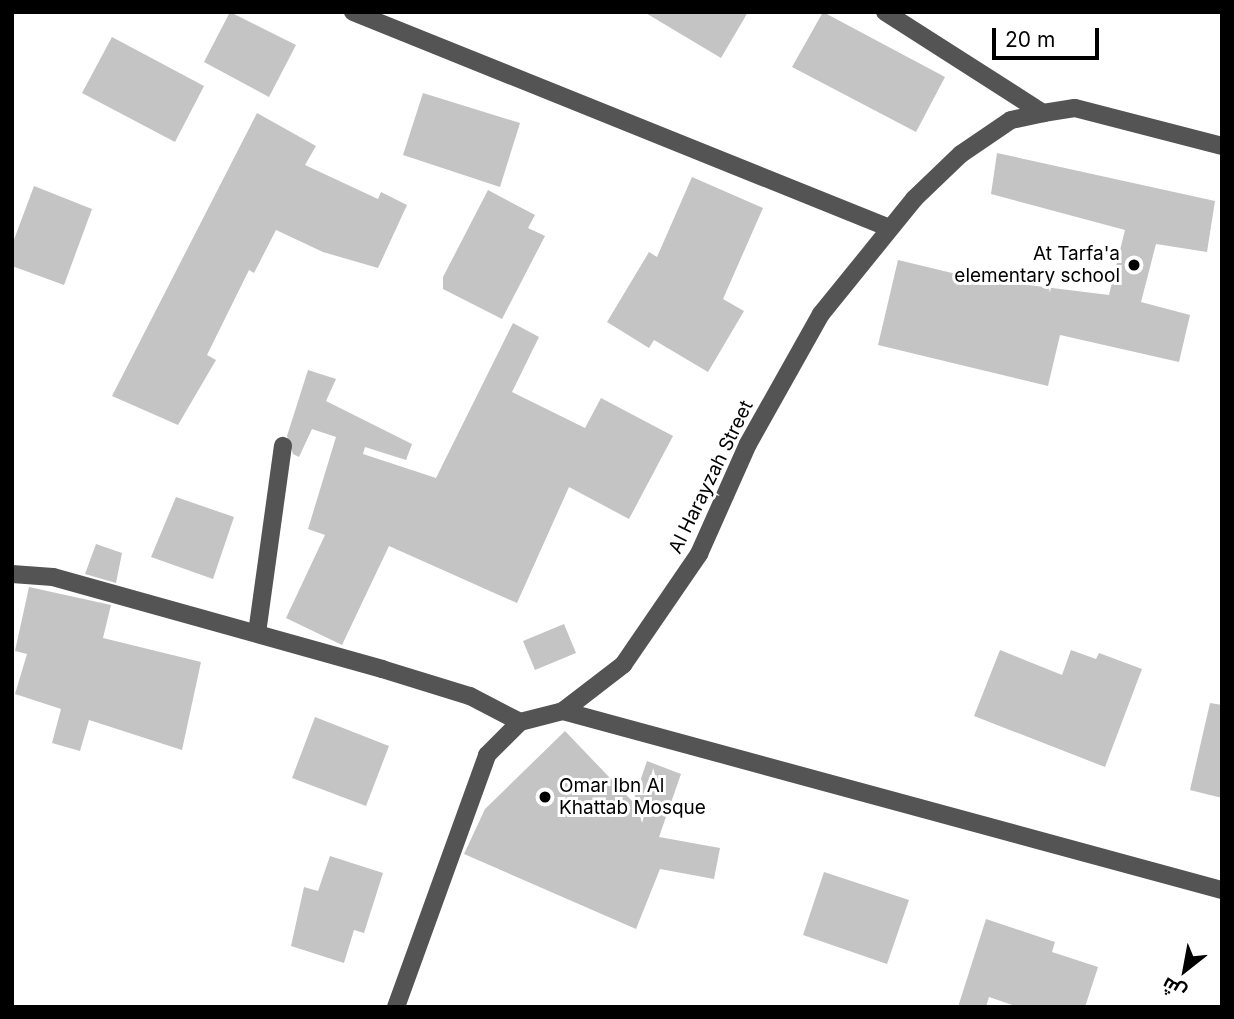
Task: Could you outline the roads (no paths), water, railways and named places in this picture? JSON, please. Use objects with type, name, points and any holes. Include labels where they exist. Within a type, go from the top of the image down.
[{"type":"street","points":[[353,12],[887,227]]},
{"type":"street","points":[[885,12],[1042,113]]},
{"type":"street","name":"Al Harayzah Street","points":[[520,722],[563,711],[623,664],[699,554],[748,444],[821,314],[887,227],[961,154],[1011,120],[1075,108],[1222,146]]},
{"type":"street","points":[[257,633],[283,446]]},
{"type":"street","points":[[12,574],[53,577],[257,633],[470,696],[520,722],[487,755],[396,1007]]},
{"type":"street","points":[[563,711],[1222,890]]},
{"type":"place","name":"At Tarfa'a elementary school","points":[[1134,265]]},
{"type":"place","name":"Omar Ibn Al Khattab Mosque","points":[[545,797]]}]
